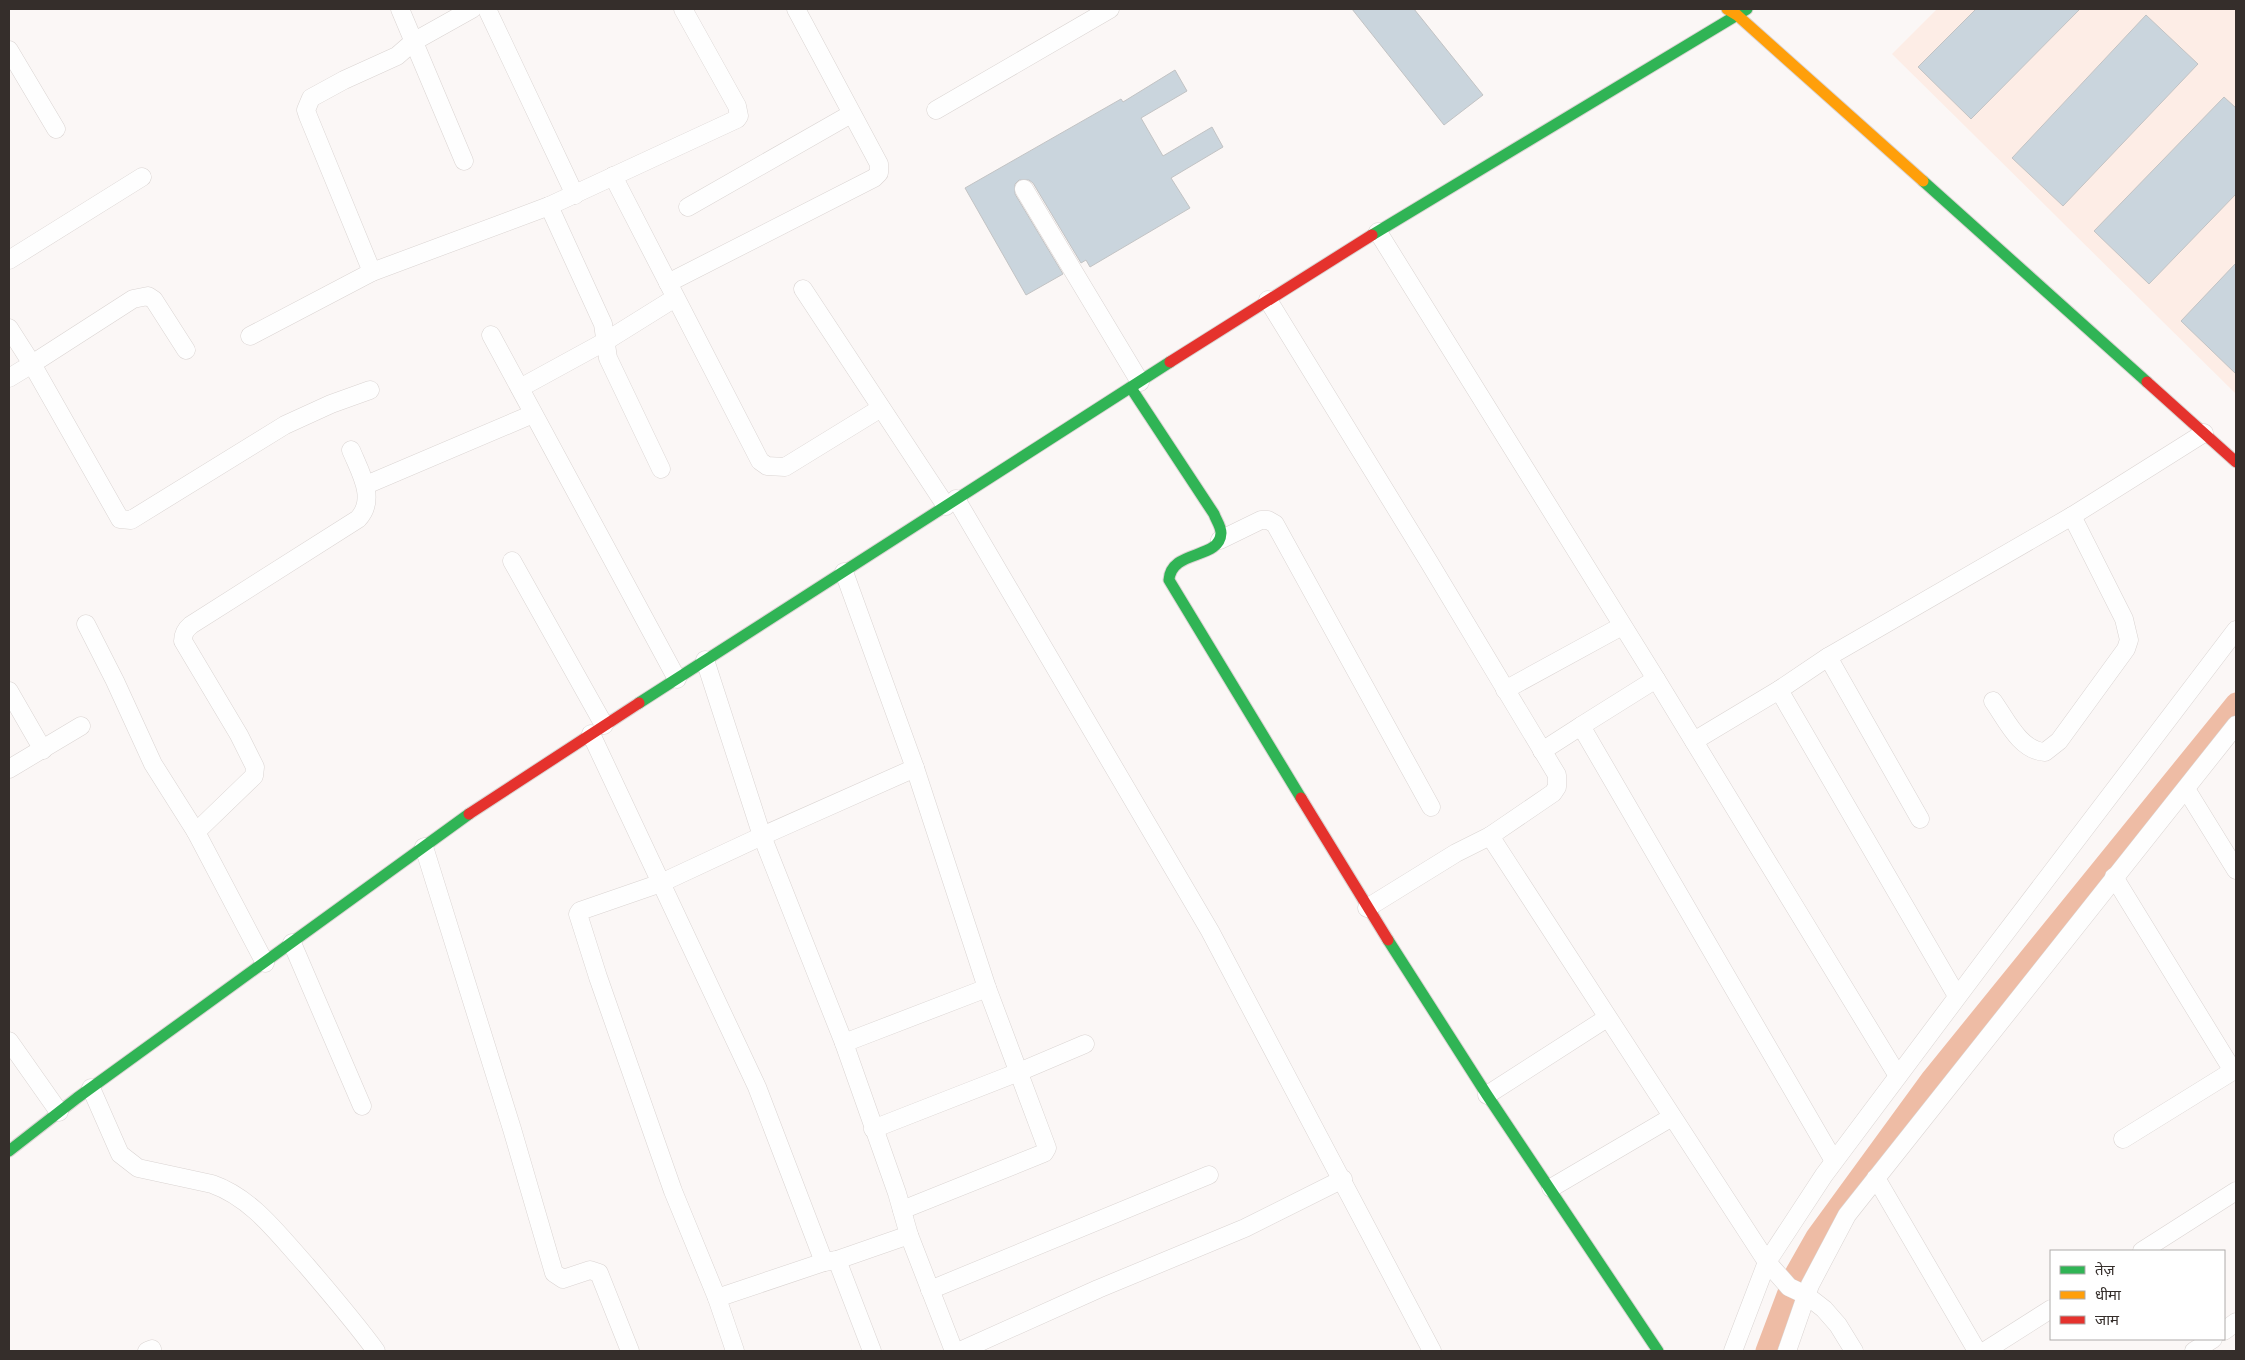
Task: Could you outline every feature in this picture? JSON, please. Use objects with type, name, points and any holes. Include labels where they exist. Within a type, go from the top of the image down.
[{"type":"main road","points":[[9,1151],[91,1088],[491,798],[1268,300],[1732,12],[1747,9]]},
{"type":"main road","points":[[1732,12],[2236,462]]},
{"type":"main road","points":[[1135,385],[1214,514],[1221,531],[1220,540],[1215,546],[1176,564],[1169,572],[1169,580],[1367,908],[1487,1095],[1551,1188],[1658,1351]]},
{"type":"street","points":[[400,9],[464,161]]},
{"type":"street","points":[[372,272],[306,110],[311,98],[344,80],[397,56],[413,42],[472,9]]},
{"type":"street","points":[[487,9],[575,195]]},
{"type":"street","points":[[250,336],[372,272],[549,206],[737,119],[739,116],[737,106],[683,9]]},
{"type":"street","points":[[520,388],[606,341],[672,290],[874,178],[879,173],[879,164],[796,9]]},
{"type":"street","points":[[936,110],[1110,9]]},
{"type":"street","points":[[9,53],[56,129]]},
{"type":"street","points":[[688,207],[851,114]]},
{"type":"street","points":[[613,176],[756,456],[767,466],[785,467],[881,408]]},
{"type":"street","points":[[9,260],[142,177]]},
{"type":"street","points":[[1024,189],[1135,385]]},
{"type":"street","points":[[549,206],[603,324],[608,358],[661,469]]},
{"type":"street","points":[[1378,232],[1656,679],[1898,1076]]},
{"type":"street","points":[[803,289],[881,408],[951,503],[1210,931],[1343,1179],[1432,1351]]},
{"type":"street","points":[[9,378],[133,299],[141,296],[154,300],[186,350]]},
{"type":"street","points":[[1268,300],[1557,775],[1558,787],[1553,793],[1490,836],[1456,853],[1367,908]]},
{"type":"street","points":[[9,328],[32,364],[117,516],[126,521],[131,520],[285,425],[331,404],[370,390]]},
{"type":"street","points":[[491,335],[677,678]]},
{"type":"street","points":[[366,486],[533,414]]},
{"type":"street","points":[[1694,741],[1779,690],[1828,657],[2072,516],[2204,434]]},
{"type":"street","points":[[196,832],[254,776],[256,771],[239,735],[183,642],[186,630],[358,519],[367,506],[366,486],[352,450]]},
{"type":"street","points":[[1992,701],[2030,749],[2045,752],[2059,741],[2126,649],[2129,640],[2124,619],[2072,516]]},
{"type":"street","points":[[1220,540],[1261,520],[1268,520],[1275,524],[1431,807]]},
{"type":"street","points":[[512,562],[598,730],[661,883],[757,1087],[830,1261],[872,1351]]},
{"type":"street","points":[[844,572],[915,768],[988,988],[1047,1148],[1046,1152],[902,1210]]},
{"type":"street","points":[[86,624],[115,681],[152,764],[196,832],[265,963]]},
{"type":"street","points":[[1505,690],[1622,626]]},
{"type":"street","points":[[1733,1351],[1767,1262],[1834,1161],[1957,996],[2236,630]]},
{"type":"street","points":[[1828,657],[1920,819]]},
{"type":"street","points":[[705,660],[762,836],[844,1043],[902,1210],[909,1236],[954,1351]]},
{"type":"street","points":[[1542,751],[1656,679]]},
{"type":"street","points":[[1779,690],[1957,996]]},
{"type":"street","points":[[9,691],[43,750]]},
{"type":"street","points":[[1787,1351],[1806,1295],[1847,1215],[2236,725]]},
{"type":"street","points":[[9,769],[81,726]]},
{"type":"street","points":[[1581,726],[1834,1161]]},
{"type":"street","points":[[735,1351],[717,1298],[674,1192],[577,916],[580,911],[661,883],[915,768]]},
{"type":"street","points":[[2186,789],[2236,870]]},
{"type":"street","points":[[1490,836],[1767,1262],[1789,1287],[1806,1295],[1838,1325],[1854,1351]]},
{"type":"street","points":[[424,847],[512,1129],[554,1273],[562,1279],[590,1270],[599,1273],[630,1351]]},
{"type":"street","points":[[2114,877],[2234,1070],[2123,1139]]},
{"type":"street","points":[[292,943],[362,1106]]},
{"type":"street","points":[[844,1043],[988,988]]},
{"type":"street","points":[[1487,1095],[1607,1018]]},
{"type":"street","points":[[9,1041],[59,1112]]},
{"type":"street","points":[[872,1128],[1019,1072],[1085,1044]]},
{"type":"street","points":[[91,1088],[120,1154],[128,1162],[138,1168],[212,1184],[243,1200],[274,1230],[335,1299],[376,1351]]},
{"type":"street","points":[[1551,1188],[1672,1118]]},
{"type":"street","points":[[930,1290],[1209,1175]]},
{"type":"street","points":[[1876,1178],[1977,1351]]},
{"type":"street","points":[[960,1351],[1098,1288],[1245,1228],[1343,1179]]},
{"type":"street","points":[[2148,1250],[2236,1191]]},
{"type":"street","points":[[717,1298],[909,1236]]},
{"type":"street","points":[[1985,1351],[2050,1310]]},
{"type":"street","points":[[2225,1330],[2236,1322]]},
{"type":"shaded area","points":[[1937,9],[2236,9],[2236,394],[1892,54]]},
{"type":"building","points":[[1352,9],[1414,9],[1483,95],[1444,125]]},
{"type":"building","points":[[1976,9],[2080,9],[1971,119],[1918,67]]},
{"type":"building","points":[[2146,15],[2198,64],[2063,206],[2012,158]]},
{"type":"building","points":[[1175,70],[1187,91],[1141,118],[1163,156],[1212,127],[1223,147],[1171,178],[1190,208],[1090,267],[1086,260],[1081,263],[1033,183],[1029,180],[1019,180],[1015,184],[1015,194],[1063,274],[1026,295],[965,188],[1121,99],[1123,102]]},
{"type":"building","points":[[2224,97],[2236,108],[2236,194],[2149,284],[2094,231]]},
{"type":"building","points":[[2236,263],[2236,374],[2181,321]]},
{"type":"waterway","points":[[1766,1351],[1795,1274],[1816,1237],[1932,1078],[2236,703]]},
{"type":"traffic: fast","points":[[1372,235],[1747,9]]},
{"type":"traffic: fast","points":[[1923,181],[2147,382]]},
{"type":"traffic: fast","points":[[639,703],[1170,362]]},
{"type":"traffic: fast","points":[[1131,388],[1214,514],[1221,530],[1219,542],[1205,552],[1178,563],[1172,570],[1169,580],[1301,798]]},
{"type":"traffic: fast","points":[[9,1151],[77,1098],[469,814]]},
{"type":"traffic: fast","points":[[1388,940],[1487,1095],[1658,1351]]},
{"type":"traffic: slow","points":[[1727,9],[1737,15],[1923,181]]},
{"type":"traffic: jam","points":[[1170,362],[1372,235]]},
{"type":"traffic: jam","points":[[2147,382],[2236,462]]},
{"type":"traffic: jam","points":[[469,814],[639,703]]},
{"type":"traffic: jam","points":[[1301,798],[1388,940]]}]
